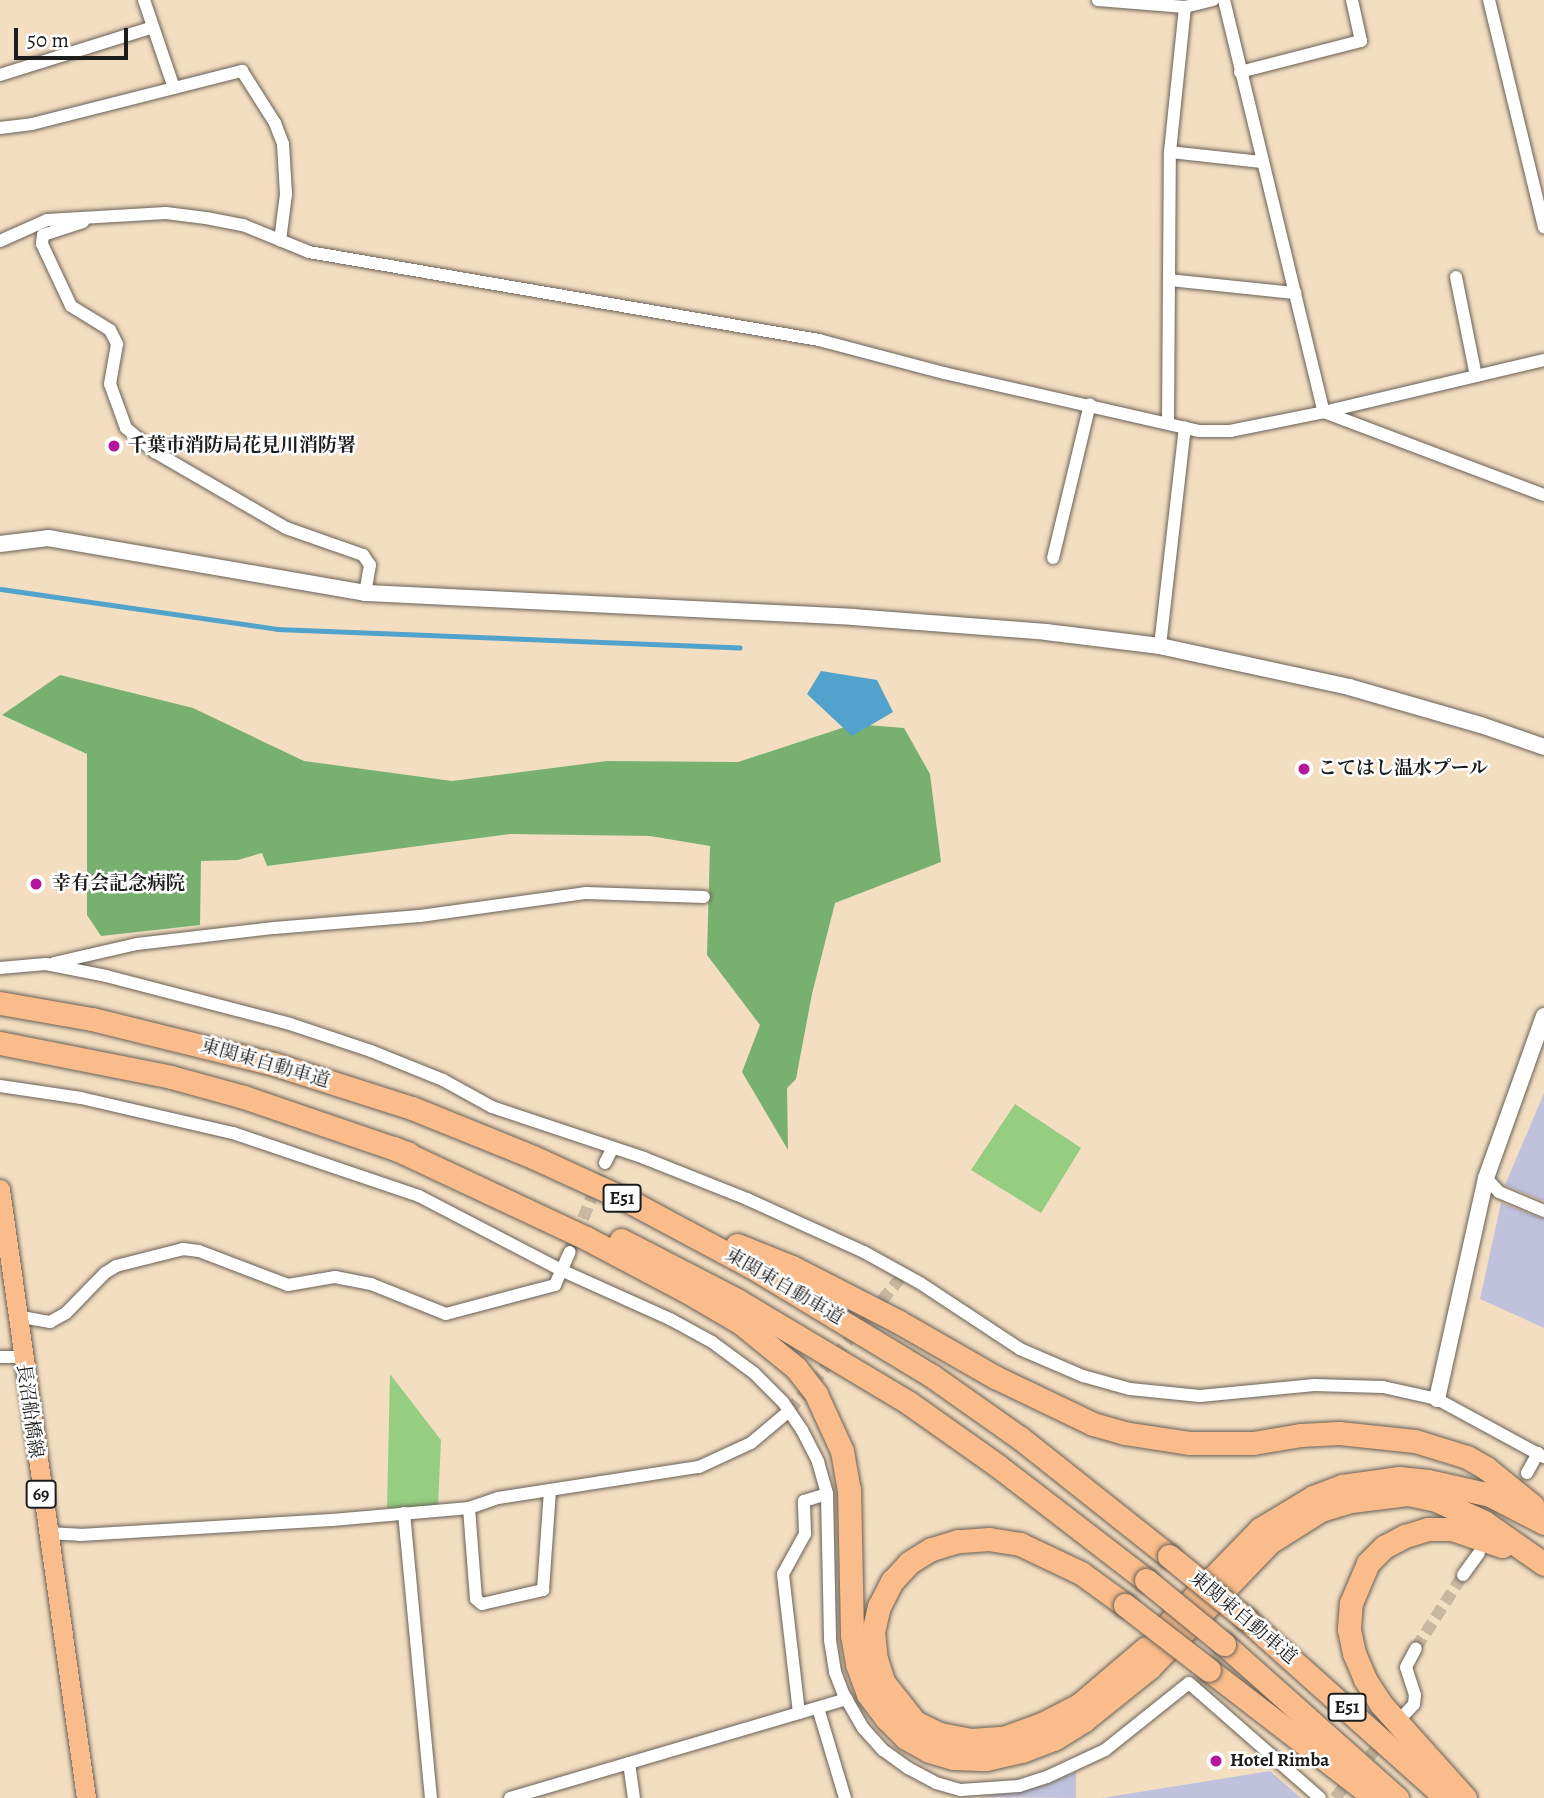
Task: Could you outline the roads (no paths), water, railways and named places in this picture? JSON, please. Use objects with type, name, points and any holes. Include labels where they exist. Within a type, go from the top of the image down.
[{"type":"highway","name":"東関東自動車道","points":[[0,1003],[92,1019],[274,1064],[412,1108],[533,1157],[627,1200],[752,1267],[932,1376],[1020,1438],[1246,1619],[1446,1798]]},
{"type":"highway","name":"東関東自動車道","points":[[0,1043],[171,1077],[244,1097],[394,1147],[587,1225],[650,1254],[737,1300],[909,1403],[998,1466],[1224,1644],[1397,1798]]},
{"type":"highway","points":[[394,1147],[574,1232],[688,1292],[740,1323],[796,1368],[816,1395],[842,1451],[849,1489],[852,1635],[857,1664],[867,1694],[906,1738],[929,1751],[953,1758],[986,1759],[1022,1751],[1054,1739],[1094,1713],[1149,1668],[1270,1542],[1321,1510],[1351,1501],[1408,1494],[1436,1500],[1484,1522],[1544,1564]]},
{"type":"highway","points":[[627,1200],[793,1267],[899,1322],[995,1377],[1093,1424],[1135,1435],[1190,1443],[1253,1443],[1301,1435],[1339,1433],[1415,1441],[1466,1457],[1486,1468],[1544,1516]]},
{"type":"highway","points":[[1375,1798],[1209,1670],[1125,1605],[1081,1573],[1020,1544],[989,1539],[958,1541],[931,1549],[909,1563],[892,1581],[879,1606],[873,1632],[876,1659],[884,1683],[915,1722],[940,1734],[971,1740],[1003,1738],[1042,1724],[1079,1705],[1136,1658],[1260,1529],[1313,1497],[1342,1486],[1371,1481],[1399,1478],[1428,1481],[1490,1495],[1544,1523]]},
{"type":"highway","points":[[1465,1798],[1381,1704],[1365,1679],[1354,1653],[1349,1629],[1351,1603],[1357,1583],[1368,1563],[1384,1547],[1405,1536],[1428,1529],[1452,1529],[1475,1535],[1544,1570]]},
{"type":"main road","name":"長沼船橋線","points":[[0,1189],[86,1798]]},
{"type":"street","points":[[144,0],[174,88]]},
{"type":"street","points":[[1098,0],[1185,7],[1213,0]]},
{"type":"street","points":[[1224,0],[1324,412]]},
{"type":"street","points":[[1240,72],[1361,41],[1352,0]]},
{"type":"street","points":[[1489,0],[1544,227]]},
{"type":"street","points":[[1168,422],[1170,152],[1185,7]]},
{"type":"street","points":[[0,75],[153,27]]},
{"type":"street","points":[[0,128],[32,124],[242,71],[275,123],[283,144],[286,194],[280,241]]},
{"type":"street","points":[[1170,152],[1262,162]]},
{"type":"street","points":[[0,241],[47,220],[166,213],[206,218],[243,225],[280,241],[321,254],[819,340],[944,373],[1200,431],[1230,431],[1324,412],[1544,360]]},
{"type":"street","points":[[98,217],[43,235],[42,244],[71,306],[110,330],[117,344],[110,384],[126,428],[155,452],[286,528],[363,555],[370,565],[365,593]]},
{"type":"street","points":[[1456,277],[1476,376]]},
{"type":"street","points":[[1169,280],[1295,293]]},
{"type":"street","points":[[1052,558],[1090,404]]},
{"type":"street","points":[[1324,412],[1544,495]]},
{"type":"street","points":[[1160,646],[1185,427]]},
{"type":"street","points":[[0,544],[48,538],[365,593],[853,617],[1046,632],[1160,646],[1349,687],[1481,725],[1544,747]]},
{"type":"street","points":[[0,968],[46,964],[137,944],[274,928],[420,916],[586,893],[704,897]]},
{"type":"street","points":[[46,964],[106,976],[290,1024],[371,1051],[443,1080],[492,1107],[644,1158],[747,1199],[864,1252],[919,1283],[1020,1349],[1083,1376],[1130,1388],[1171,1394],[1223,1395],[1341,1385],[1383,1387],[1437,1399],[1541,1455],[1527,1473]]},
{"type":"street","points":[[1437,1399],[1486,1178],[1544,1016]]},
{"type":"street","points":[[0,1086],[147,1112],[233,1133],[321,1160],[419,1196],[561,1270],[712,1342],[754,1373],[789,1411],[818,1462],[828,1494],[830,1640],[835,1672],[863,1728],[883,1750],[908,1769],[936,1783],[961,1790],[1019,1786],[1081,1763],[1105,1749],[1189,1683],[1320,1798]]},
{"type":"street","points":[[605,1163],[612,1149]]},
{"type":"street","points":[[1486,1178],[1499,1192],[1544,1212]]},
{"type":"street","points":[[16,1316],[50,1322],[66,1313],[104,1273],[116,1266],[183,1249],[199,1251],[288,1285],[335,1277],[371,1284],[446,1314],[555,1286],[570,1252]]},
{"type":"street","points":[[0,1357],[22,1357]]},
{"type":"street","points":[[47,1533],[80,1535],[469,1508],[498,1499],[699,1467],[751,1443],[789,1411]]},
{"type":"street","points":[[469,1508],[476,1599],[482,1604],[543,1590],[550,1491]]},
{"type":"street","points":[[799,1713],[783,1574],[805,1534],[804,1501],[828,1494]]},
{"type":"street","points":[[404,1513],[431,1798]]},
{"type":"street","points":[[1464,1575],[1479,1553]]},
{"type":"street","points":[[1403,1716],[1414,1704],[1414,1687],[1406,1667],[1416,1648]]},
{"type":"street","points":[[510,1798],[847,1699]]},
{"type":"street","points":[[818,1707],[845,1798]]},
{"type":"street","points":[[629,1763],[634,1798]]},
{"type":"water","points":[[821,671],[877,680],[893,712],[852,736],[807,694]]},
{"type":"waterway","points":[[1,589],[277,629],[740,648]]},
{"type":"tunnel","points":[[570,1252],[605,1163]]},
{"type":"tunnel","points":[[789,1411],[904,1274]]},
{"type":"tunnel","points":[[1416,1648],[1463,1575]]},
{"type":"tunnel","points":[[1335,1798],[1384,1739]]},
{"type":"place","name":"千葉市消防局花見川消防署","points":[[114,446]]},
{"type":"place","name":"こてはし温水プール","points":[[1304,769]]},
{"type":"place","name":"幸有会記念病院","points":[[36,884]]},
{"type":"place","name":"Hotel Rimba","points":[[1216,1761]]}]
